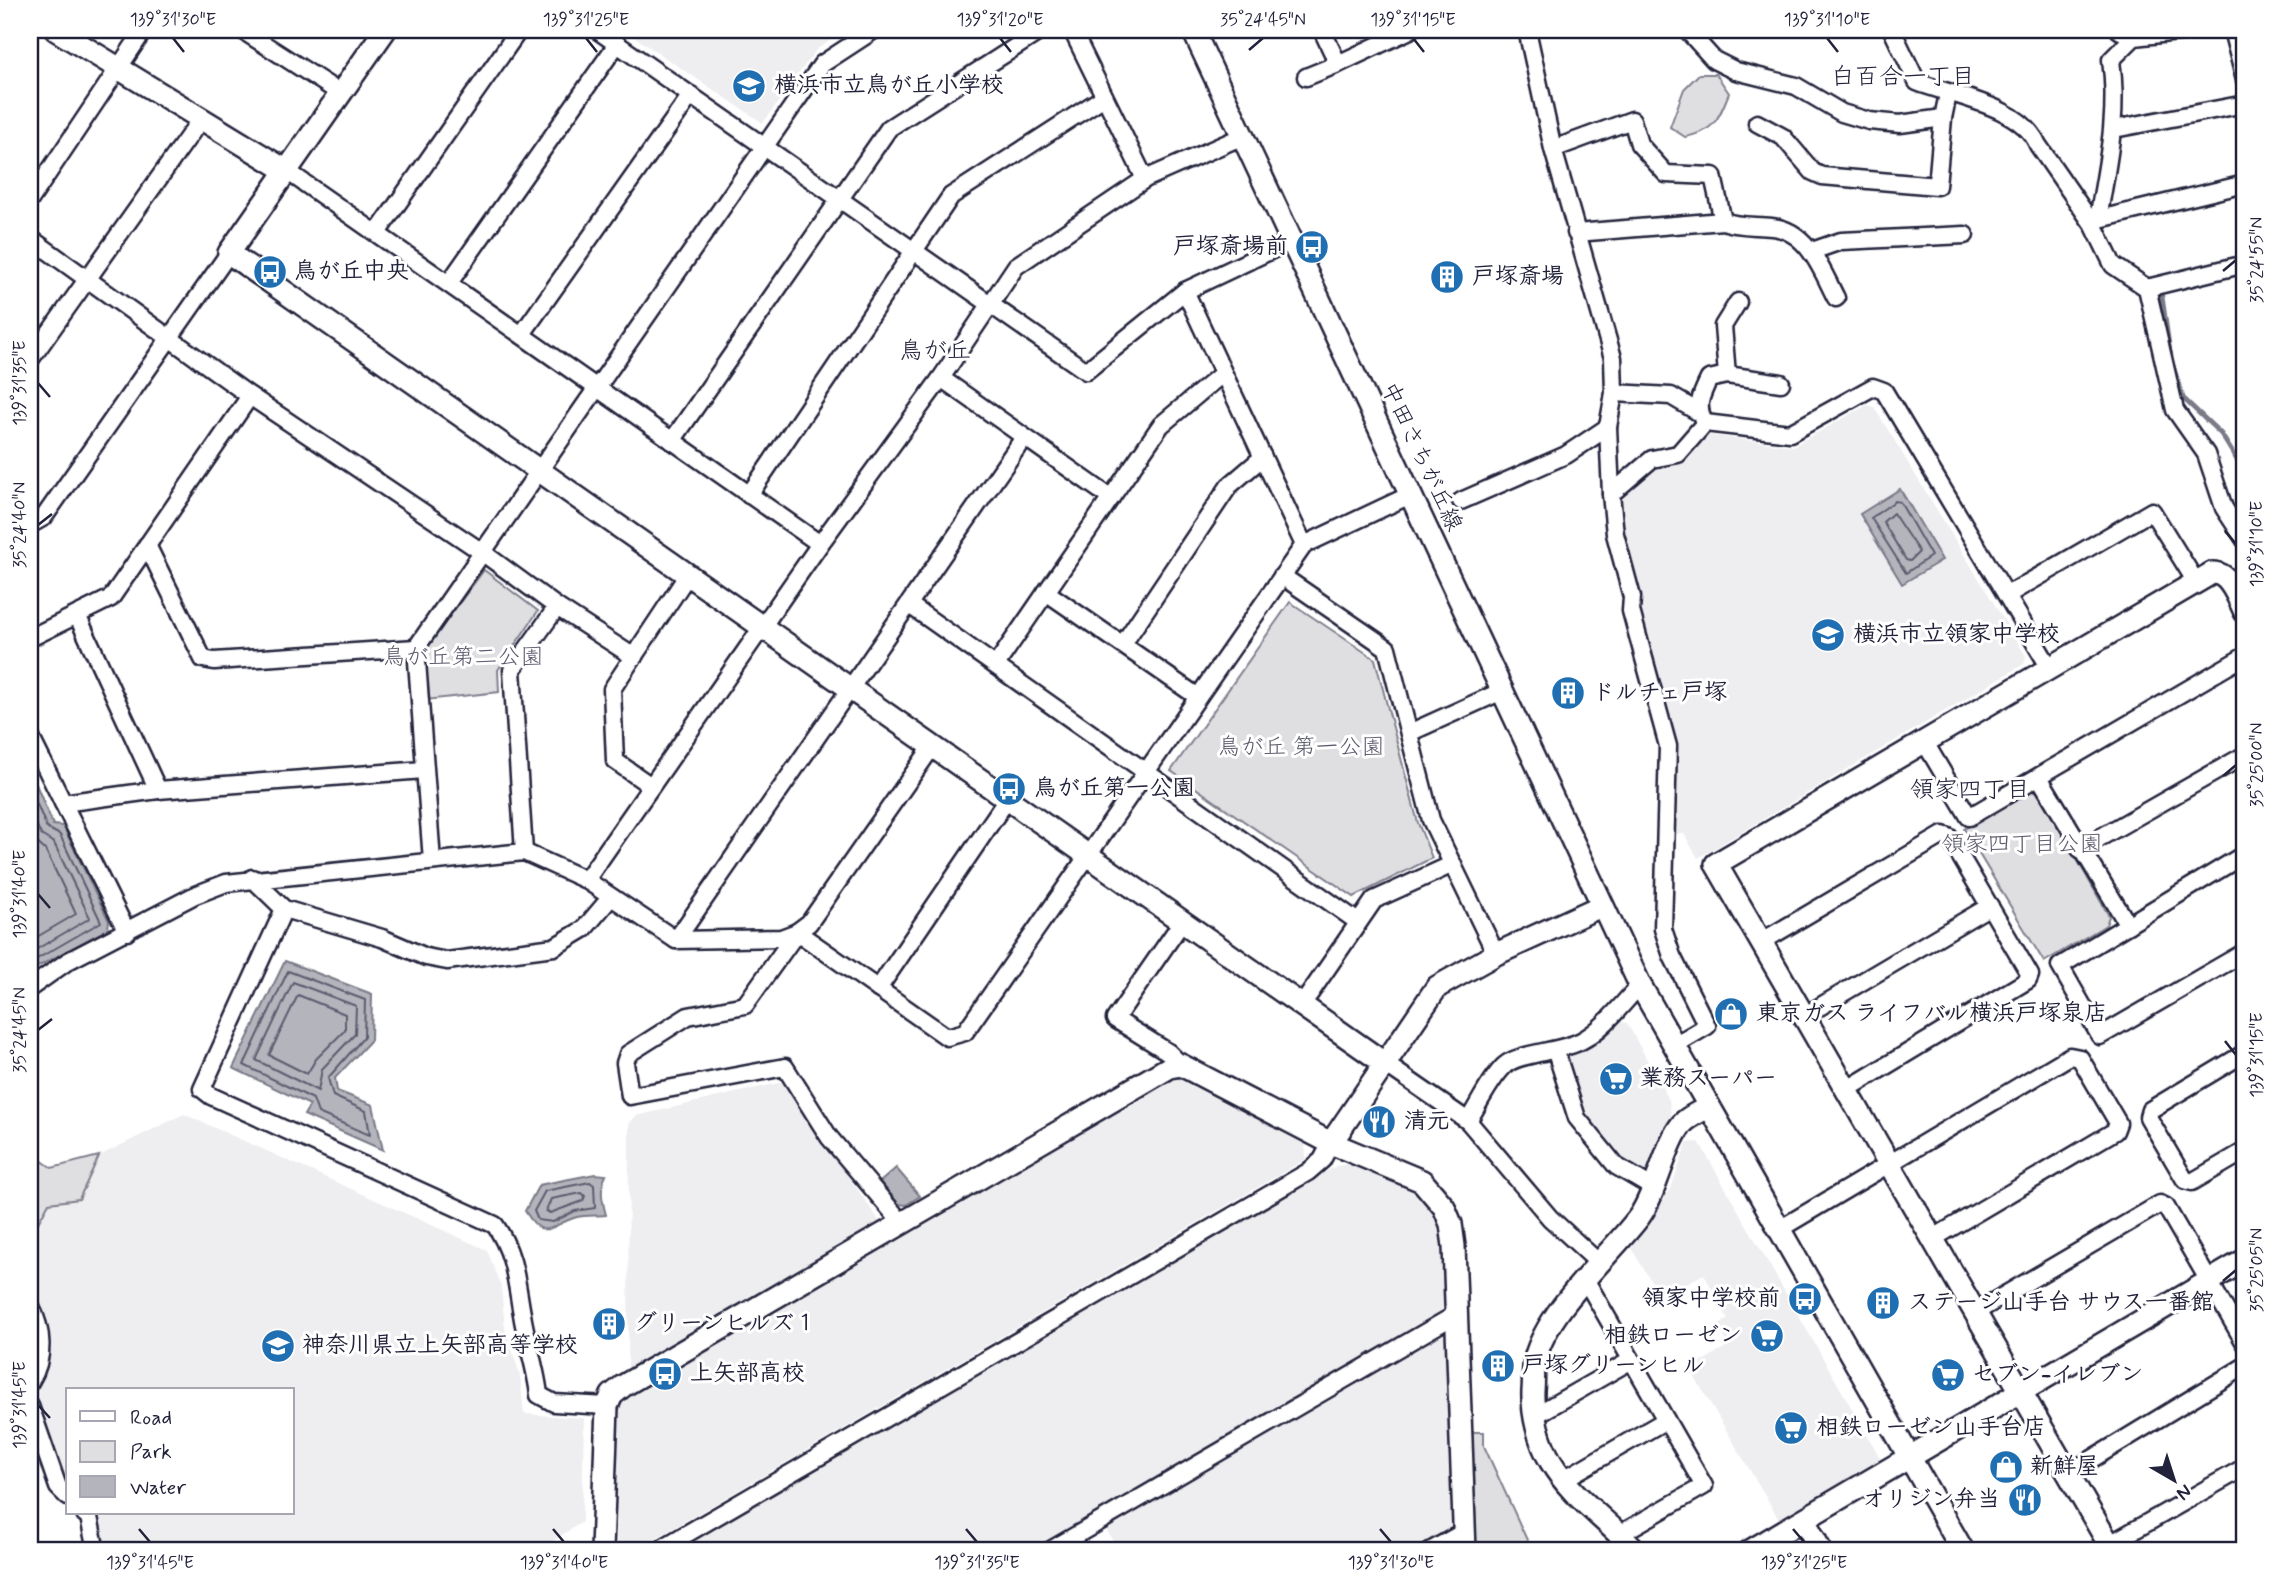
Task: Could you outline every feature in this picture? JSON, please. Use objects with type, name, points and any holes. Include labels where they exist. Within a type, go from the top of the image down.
[{"type":"street","points":[[56,30],[288,170],[820,544]]},
{"type":"street","points":[[30,200],[144,30]]},
{"type":"street","points":[[242,30],[266,36],[340,93]]},
{"type":"street","points":[[30,525],[44,517],[385,30]]},
{"type":"street","points":[[377,233],[519,30]]},
{"type":"street","points":[[597,30],[1086,371],[1185,291],[1291,241]]},
{"type":"street","points":[[432,861],[416,648],[822,64],[874,30]]},
{"type":"street","points":[[672,441],[889,128],[1042,30]]},
{"type":"street","points":[[1072,30],[1145,179]]},
{"type":"street","name":"中田さちが丘線","points":[[1193,30],[1640,985],[1707,1107],[1963,1551]]},
{"type":"street","points":[[1322,30],[1338,64]]},
{"type":"street","points":[[1306,77],[1410,30]]},
{"type":"street","points":[[1527,30],[1553,149],[1613,358],[1614,393],[1608,427],[1615,534],[1632,597],[1631,611],[1668,746],[1663,929],[1672,956],[1707,1026],[1673,1046]]},
{"type":"street","points":[[1688,30],[1714,60],[1736,71],[1796,86],[1842,113],[1869,121],[1900,124],[1943,118]]},
{"type":"street","points":[[1892,30],[1917,82],[1948,94],[1981,101],[2032,131],[2038,145],[2094,220],[2113,265],[2147,288],[2175,410],[2206,454],[2224,508],[2245,540]]},
{"type":"street","points":[[2094,220],[2114,129],[2116,88],[2111,60],[2127,33],[2196,30]]},
{"type":"street","points":[[2232,30],[2245,80]]},
{"type":"street","points":[[449,283],[617,44]]},
{"type":"street","points":[[1757,123],[1783,137],[1813,172],[1822,176],[1937,186],[1943,118],[1948,94]]},
{"type":"street","points":[[522,334],[691,95]]},
{"type":"street","points":[[749,495],[915,253],[951,195],[1104,97]]},
{"type":"street","points":[[2114,129],[2245,104]]},
{"type":"street","points":[[30,360],[201,119]]},
{"type":"street","points":[[1553,149],[1632,120],[1639,144],[1666,174],[1713,176],[1723,221]]},
{"type":"street","points":[[586,880],[820,544],[941,379],[1016,266],[1145,179],[1243,136]]},
{"type":"street","points":[[2094,220],[2245,184]]},
{"type":"street","points":[[1576,233],[1723,221],[1732,225],[1777,227],[1812,251],[1836,298]]},
{"type":"street","points":[[1812,251],[1841,242],[1965,235]]},
{"type":"street","points":[[30,238],[250,396],[482,552],[556,607],[634,657]]},
{"type":"street","points":[[229,253],[849,690],[1008,798],[1468,1121],[1592,1272],[1630,1361],[1704,1486],[1620,1534]]},
{"type":"street","points":[[2147,288],[2245,264]]},
{"type":"street","points":[[1185,291],[1304,545]]},
{"type":"street","points":[[1727,376],[1723,326],[1738,302]]},
{"type":"street","points":[[996,665],[1161,425],[1222,374]]},
{"type":"street","points":[[1611,494],[1652,459],[1678,454],[1701,418],[1700,396],[1709,379],[1727,376],[1781,383]]},
{"type":"street","points":[[941,379],[1023,439],[1111,498]]},
{"type":"street","points":[[1614,393],[1671,396],[1701,418],[1790,433],[1864,390],[1873,387],[1884,391],[2050,668]]},
{"type":"street","points":[[30,638],[111,598],[250,396]]},
{"type":"street","points":[[1461,501],[1566,455],[1608,427]]},
{"type":"street","points":[[676,940],[849,690],[911,607],[1023,439]]},
{"type":"street","points":[[1123,644],[1229,486],[1263,457]]},
{"type":"street","points":[[797,932],[947,1037],[965,1032],[1304,545],[1410,495]]},
{"type":"street","points":[[2007,595],[2152,511],[2196,582]]},
{"type":"street","points":[[147,545],[203,659],[214,661],[416,648]]},
{"type":"street","points":[[2245,612],[2222,575],[2212,573],[1716,864],[2112,1548],[2245,1467]]},
{"type":"street","points":[[651,786],[615,761],[612,689],[687,576]]},
{"type":"street","points":[[1282,576],[1387,648],[1431,820],[1496,954]]},
{"type":"street","points":[[1046,592],[1198,697]]},
{"type":"street","points":[[524,852],[512,670],[556,607]]},
{"type":"street","points":[[911,607],[1358,922]]},
{"type":"street","points":[[77,615],[158,790]]},
{"type":"street","points":[[1924,741],[1969,817],[2245,656]]},
{"type":"street","points":[[1409,733],[1502,691]]},
{"type":"street","points":[[30,736],[127,932]]},
{"type":"street","points":[[30,988],[68,961],[195,895],[226,883],[252,878],[524,852],[586,880],[676,940],[782,938],[810,923],[932,747]]},
{"type":"street","points":[[2080,849],[2245,755]]},
{"type":"street","points":[[63,803],[158,790],[425,770]]},
{"type":"street","points":[[2039,777],[2128,925]]},
{"type":"street","points":[[878,989],[1008,798]]},
{"type":"street","points":[[1761,942],[1943,835],[1949,837],[2030,975],[2028,980],[1846,1090]]},
{"type":"street","points":[[2245,854],[2060,966],[2100,1036],[2245,952]]},
{"type":"street","points":[[1302,1005],[1374,900],[1453,864]]},
{"type":"street","points":[[252,878],[284,909],[382,938],[426,957],[447,961],[554,947],[584,929],[611,897]]},
{"type":"street","points":[[657,1551],[1308,1172],[1322,1160],[1384,1063],[1437,988],[1496,954],[1601,906]]},
{"type":"street","points":[[1804,1016],[1990,906]]},
{"type":"street","points":[[284,909],[202,1088],[211,1096],[495,1226],[505,1240],[517,1271],[522,1315],[537,1369],[540,1395],[555,1402],[607,1406]]},
{"type":"street","points":[[1182,922],[1115,1018],[1168,1052],[1181,1065],[1331,1143],[1407,1174],[1433,1191],[1451,1224],[1465,1541],[1430,1551]]},
{"type":"street","points":[[797,932],[745,1005],[688,1016],[628,1054],[625,1063],[630,1096],[785,1067],[829,1137],[902,1223]]},
{"type":"street","points":[[1468,1121],[1504,1066],[1517,1058],[1556,1052],[1583,1041],[1603,1025],[1640,985]]},
{"type":"street","points":[[1556,1052],[1577,1118],[1616,1166],[1655,1189]]},
{"type":"street","points":[[2245,1053],[2150,1110],[2148,1117],[2185,1180],[2192,1182],[2245,1151]]},
{"type":"street","points":[[1778,1230],[2070,1056],[2080,1058],[2118,1123],[2115,1131],[1932,1239]]},
{"type":"street","points":[[602,1551],[607,1406],[612,1395],[623,1386],[1170,1067],[1181,1065]]},
{"type":"street","points":[[1635,1551],[1620,1534],[1594,1514],[1550,1461],[1534,1416],[1535,1359],[1544,1338],[1592,1272],[1643,1212],[1655,1189],[1672,1140],[1683,1122],[1707,1107]]},
{"type":"street","points":[[1974,1313],[2160,1204],[2166,1207],[2245,1343]]},
{"type":"street","points":[[1750,1551],[2245,1260]]},
{"type":"street","points":[[30,1305],[36,1317],[41,1343],[40,1365],[30,1382]]},
{"type":"street","points":[[1048,1551],[1455,1315]]},
{"type":"street","points":[[1534,1416],[1630,1361]]},
{"type":"street","points":[[2069,1474],[2245,1366]]},
{"type":"street","points":[[30,1406],[58,1487],[66,1495]]},
{"type":"street","points":[[1563,1479],[1666,1420]]},
{"type":"street","points":[[85,1514],[89,1517],[96,1551]]},
{"type":"street","points":[[1804,1520],[1821,1551]]},
{"type":"shaded area","name":"横浜市立鳥が丘小学校","points":[[624,30],[846,30],[816,50],[763,123]]},
{"type":"shaded area","name":"横浜市立領家中学校","points":[[1867,405],[1874,407],[2026,656],[2024,664],[1698,858],[1684,834],[1672,834],[1675,764],[1667,709],[1635,614],[1617,504],[1620,498],[1654,470],[1677,465],[1690,458],[1707,435],[1793,446]]},
{"type":"shaded area","name":"業務スーパー","points":[[1615,1021],[1627,1023],[1669,1100],[1671,1115],[1652,1177],[1621,1161],[1584,1115],[1568,1058],[1593,1045]]},
{"type":"shaded area","points":[[1169,1078],[1189,1078],[1305,1139],[1306,1159],[634,1551],[617,1544],[618,1411],[629,1394]]},
{"type":"shaded area","points":[[783,1082],[880,1222],[628,1370],[629,1124],[636,1116]]},
{"type":"shaded area","name":"神奈川県立上矢部高等学校","points":[[184,1114],[487,1250],[501,1286],[505,1328],[520,1375],[524,1414],[584,1418],[582,1522],[538,1551],[102,1551],[91,1514],[294,1514],[294,1388],[66,1388],[66,1486],[62,1482],[34,1391],[48,1364],[42,1316],[30,1292],[30,1237],[49,1203],[79,1199],[99,1156]]},
{"type":"shaded area","name":"相鉄ローゼン","points":[[1699,1142],[1882,1461],[1878,1470],[1783,1526],[1690,1369],[1729,1345],[1718,1326],[1728,1319],[1704,1274],[1661,1297],[1631,1248],[1671,1188],[1687,1143]]},
{"type":"shaded area","points":[[1355,1163],[1420,1190],[1436,1208],[1444,1232],[1448,1295],[1440,1312],[1032,1551],[677,1551],[1336,1166]]},
{"type":"shaded area","points":[[1437,1332],[1449,1339],[1458,1515],[1449,1529],[1411,1551],[1119,1551],[1104,1526]]},
{"type":"green space","points":[[1699,74],[1716,74],[1729,93],[1722,110],[1709,128],[1685,137],[1670,127],[1684,89]]},
{"type":"green space","name":"鳥が丘第二公園","points":[[484,570],[538,611],[498,670],[499,692],[425,700],[423,652]]},
{"type":"green space","name":"鳥が丘 第一公園","points":[[1290,602],[1375,659],[1418,823],[1432,858],[1354,897],[1171,771]]},
{"type":"green space","name":"領家四丁目公園","points":[[2031,790],[2039,792],[2109,916],[2106,925],[2044,962],[1964,829]]},
{"type":"green space","points":[[30,1152],[52,1168],[99,1156],[79,1199],[49,1203],[30,1237]]},
{"type":"green space","points":[[1468,1432],[1484,1432],[1484,1446],[1532,1551],[1475,1551]]},
{"type":"water","points":[[1900,489],[1942,560],[1902,584],[1860,514]]},
{"type":"water","points":[[30,770],[53,825],[63,826],[109,921],[108,929],[30,971]]},
{"type":"water","points":[[285,961],[372,994],[371,1040],[335,1078],[337,1091],[373,1105],[383,1150],[304,1115],[310,1105],[233,1068]]},
{"type":"water","points":[[896,1168],[920,1196],[906,1205],[899,1204],[880,1182]]},
{"type":"water","points":[[595,1174],[606,1175],[602,1199],[606,1215],[577,1217],[543,1229],[532,1221],[525,1211],[539,1185]]},
{"type":"waterway","points":[[2162,297],[2170,353]]},
{"type":"waterway","points":[[2173,366],[2183,398],[2221,434],[2245,473]]},
{"type":"place","name":"横浜市立鳥が丘小学校","points":[[749,86]]},
{"type":"place","name":"戸塚斎場前","points":[[1312,247]]},
{"type":"place","name":"鳥が丘中央","points":[[270,272]]},
{"type":"place","name":"戸塚斎場","points":[[1447,277]]},
{"type":"place","name":"横浜市立領家中学校","points":[[1828,635]]},
{"type":"place","name":"ドルチェ戸塚","points":[[1568,693]]},
{"type":"place","name":"鳥が丘第一公園","points":[[1009,789]]},
{"type":"place","name":"東京ガス ライフバル横浜戸塚泉店","points":[[1731,1014]]},
{"type":"place","name":"業務スーパー","points":[[1616,1079]]},
{"type":"place","name":"清元","points":[[1379,1122]]},
{"type":"place","name":"領家中学校前","points":[[1805,1299]]},
{"type":"place","name":"ステージ山手台 サウス一番館","points":[[1883,1303]]},
{"type":"place","name":"グリーンヒルズ１","points":[[609,1324]]},
{"type":"place","name":"相鉄ローゼン","points":[[1767,1336]]},
{"type":"place","name":"神奈川県立上矢部高等学校","points":[[278,1346]]},
{"type":"place","name":"戸塚グリーンヒル","points":[[1498,1366]]},
{"type":"place","name":"上矢部高校","points":[[665,1374]]},
{"type":"place","name":"セブン-イレブン","points":[[1948,1375]]},
{"type":"place","name":"相鉄ローゼン山手台店","points":[[1791,1428]]},
{"type":"place","name":"新鮮屋","points":[[2006,1467]]},
{"type":"place","name":"オリジン弁当","points":[[2025,1500]]},
{"type":"district","name":"白百合一丁目","points":[[1903,77]]},
{"type":"district","name":"鳥が丘","points":[[935,351]]},
{"type":"district","name":"領家四丁目","points":[[1970,790]]}]
